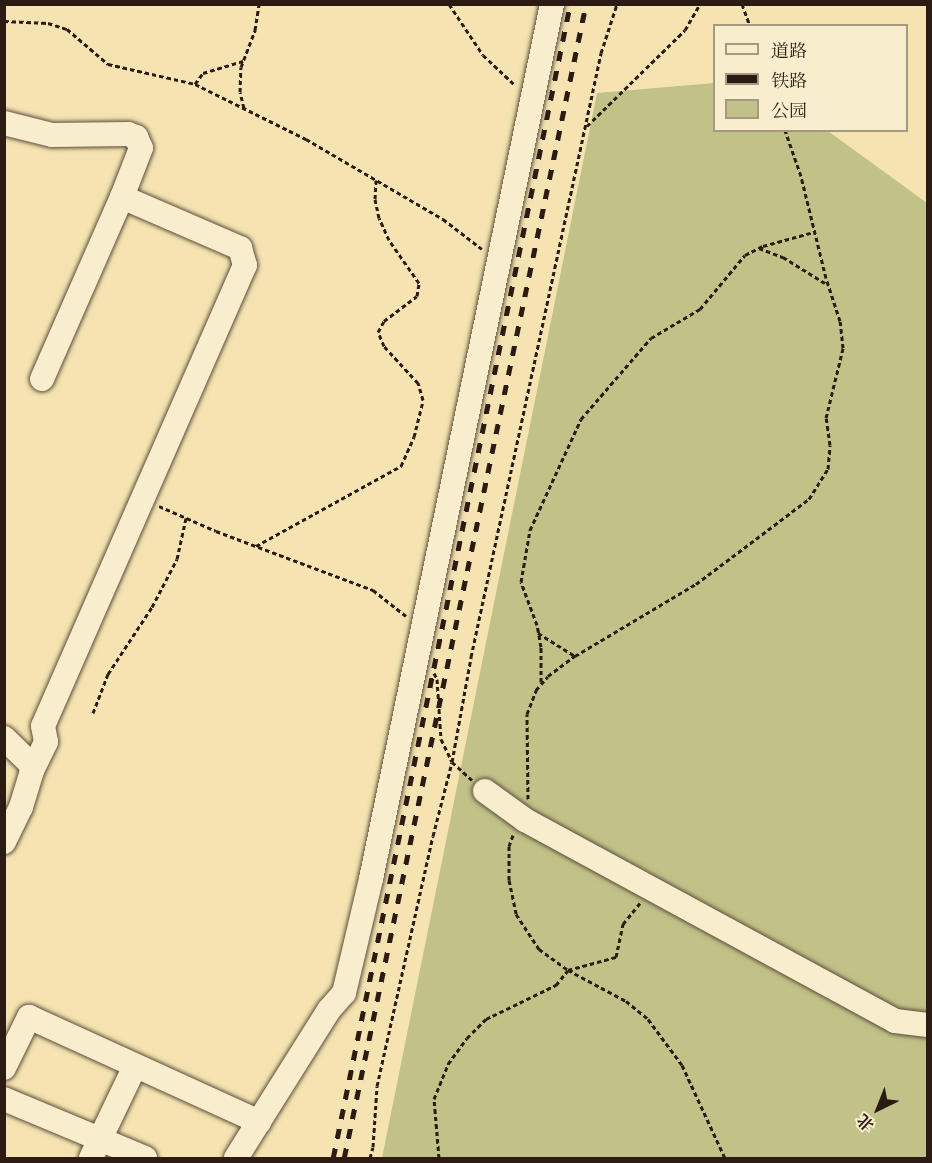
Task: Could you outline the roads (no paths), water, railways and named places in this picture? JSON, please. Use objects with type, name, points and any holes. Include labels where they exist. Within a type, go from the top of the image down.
[{"type":"street","points":[[236,1158],[329,1010],[344,993],[370,879],[552,4]]},
{"type":"street","points":[[4,123],[52,135],[128,134],[136,137],[141,148],[122,197],[42,379]]},
{"type":"street","points":[[4,842],[21,807],[32,771],[46,742],[43,726],[245,265],[240,248],[122,197]]},
{"type":"street","points":[[4,738],[30,763],[32,771]]},
{"type":"street","points":[[484,791],[519,816],[895,1021],[927,1025]]},
{"type":"street","points":[[4,1068],[29,1017],[259,1122]]},
{"type":"street","points":[[96,1149],[135,1066]]},
{"type":"street","points":[[4,1099],[96,1149],[145,1158]]},
{"type":"railway","points":[[333,1158],[570,4]]},
{"type":"railway","points":[[344,1158],[586,4]]}]
